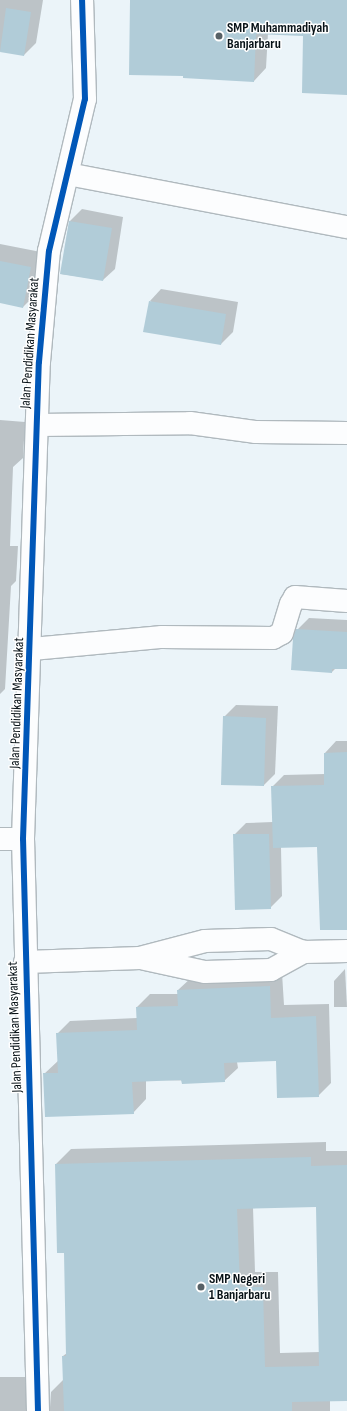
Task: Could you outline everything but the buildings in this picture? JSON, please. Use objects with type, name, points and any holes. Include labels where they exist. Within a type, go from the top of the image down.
[{"type":"street","name":"Jalan Pendidikan Masyarakat","points":[[38,1411],[25,962],[23,839],[32,649],[37,425],[40,362],[49,251],[85,99],[82,0]]},
{"type":"street","points":[[68,174],[347,227]]},
{"type":"street","points":[[37,425],[190,423],[256,432],[347,433]]},
{"type":"street","points":[[32,649],[162,637],[274,638],[282,633],[291,604],[295,597],[347,601]]},
{"type":"street","points":[[0,839],[23,839]]},
{"type":"street","points":[[25,962],[140,958],[205,941],[271,939],[304,952],[347,951]]},
{"type":"street","points":[[140,958],[206,972],[271,970],[304,952]]},
{"type":"cycle path","points":[[38,1411],[23,839],[39,362],[49,251],[85,99],[82,0]]},
{"type":"place","name":"SMP Muhammadiyah Banjarbaru","points":[[219,36]]},
{"type":"place","name":"SMP Negeri 1 Banjarbaru","points":[[201,1287]]}]
